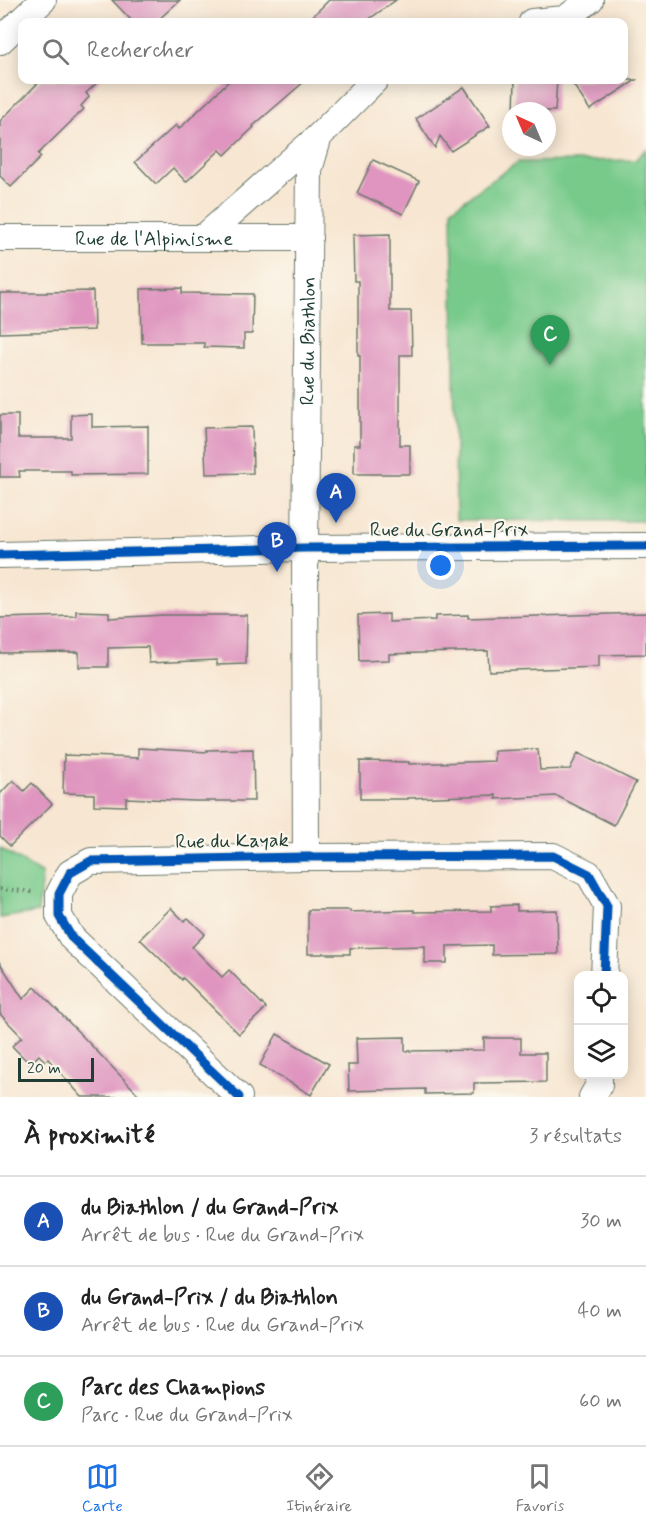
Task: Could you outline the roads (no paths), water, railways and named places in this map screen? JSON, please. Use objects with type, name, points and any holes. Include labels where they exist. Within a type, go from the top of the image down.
[{"type":"street","points":[[24,18],[43,0]]},
{"type":"street","points":[[568,18],[590,0]]},
{"type":"street","points":[[0,41],[18,24]]},
{"type":"street","name":"Rue du Biathlon","points":[[203,238],[319,136],[371,84]]},
{"type":"street","name":"Rue du Biathlon","points":[[304,548],[309,170],[319,136]]},
{"type":"street","name":"Rue de l'Alpinisme","points":[[0,238],[309,238]]},
{"type":"street","name":"Rue du Grand-Prix","points":[[0,555],[304,548],[646,546]]},
{"type":"street","name":"Rue du Kayak","points":[[304,548],[306,857]]},
{"type":"street","name":"Rue du Kayak","points":[[239,1097],[72,938],[59,916],[59,894],[70,873],[91,861],[553,856],[589,874],[607,906],[604,971]]},
{"type":"street","points":[[592,1097],[599,1085],[600,1079]]},
{"type":"place","name":"Parc des Champions","points":[[550,365]]},
{"type":"place","name":"du Biathlon / du Grand-Prix","points":[[336,523]]},
{"type":"place","name":"du Grand-Prix / du Biathlon","points":[[277,572]]}]
